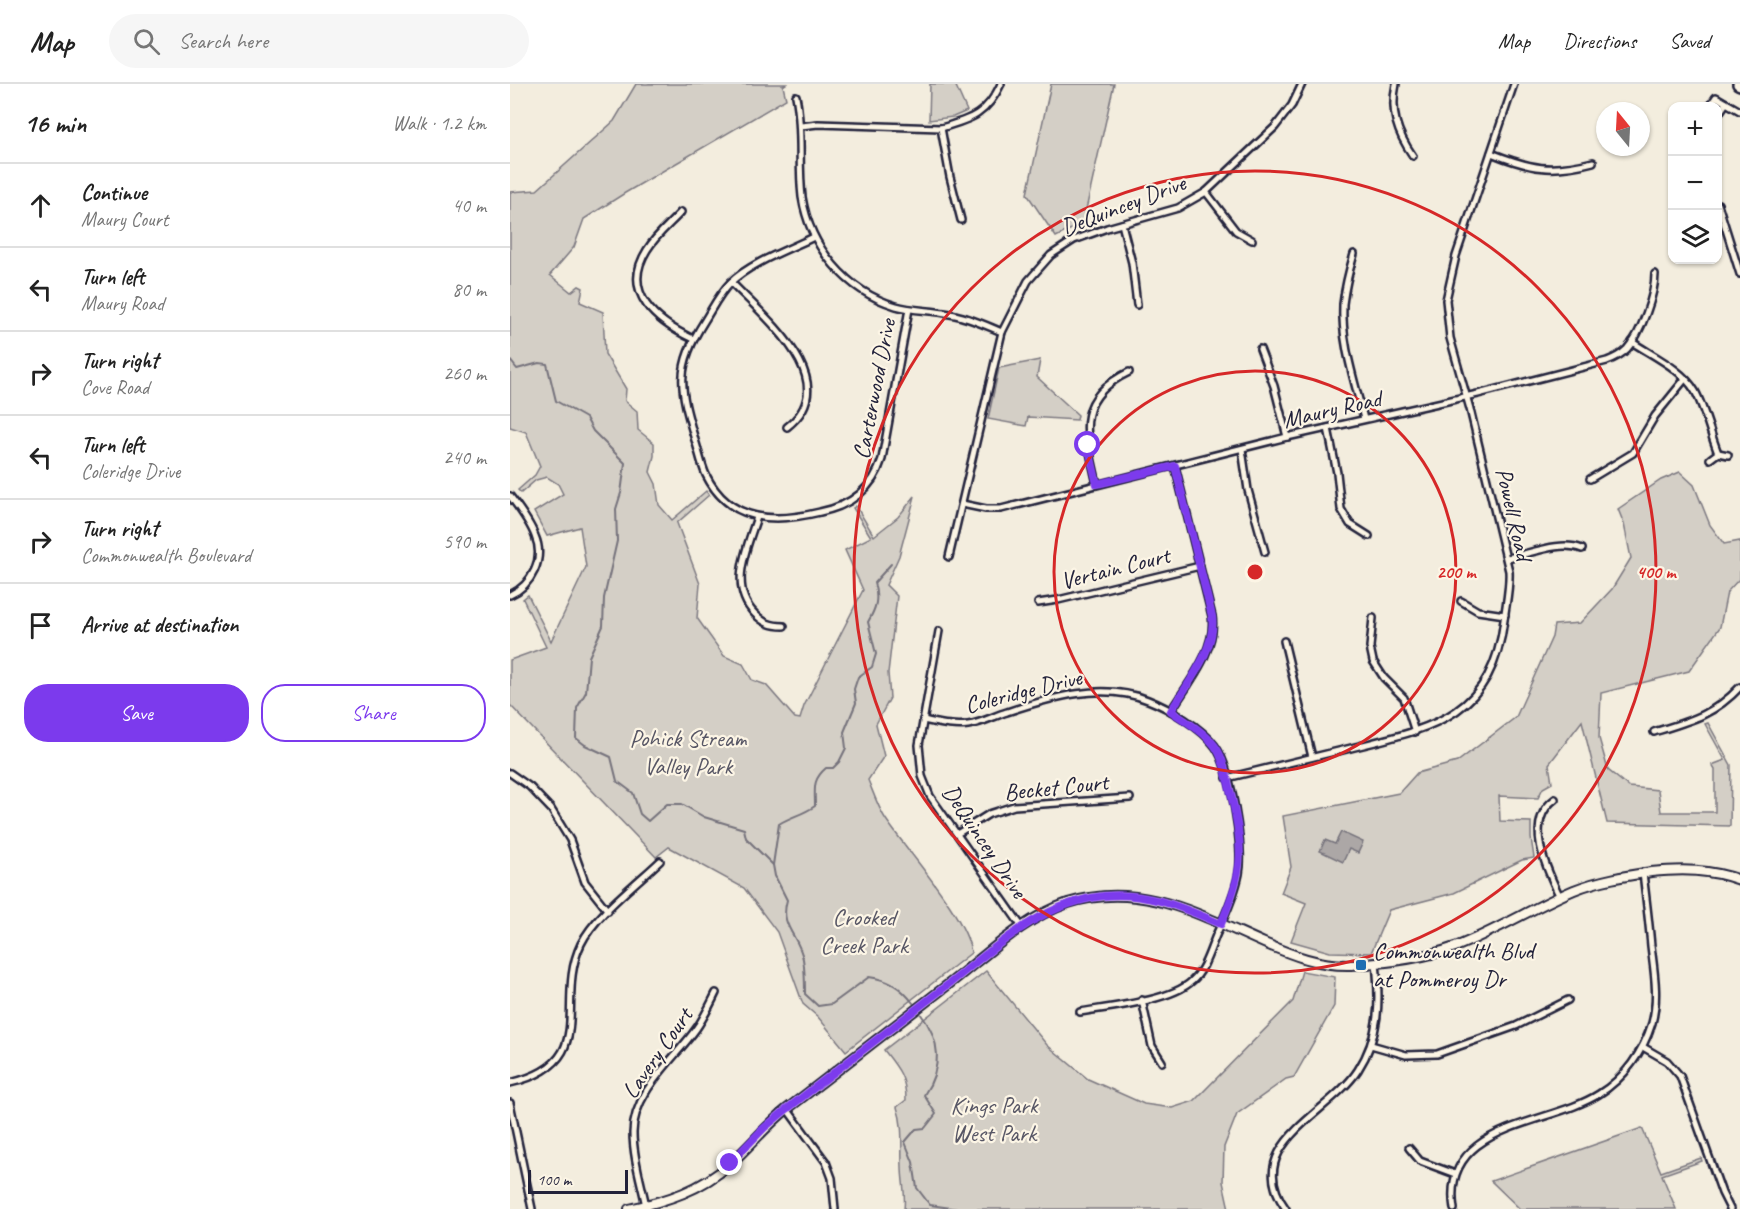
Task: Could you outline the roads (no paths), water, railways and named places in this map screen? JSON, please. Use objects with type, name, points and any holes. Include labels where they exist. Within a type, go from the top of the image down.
[{"type":"street","points":[[801,126],[818,124],[941,128],[970,120],[994,99],[1001,84]]},
{"type":"street","name":"DeQuincey Drive","points":[[949,556],[1002,332],[1028,281],[1051,255],[1067,244],[1084,236],[1178,208],[1206,192],[1275,128],[1292,105],[1302,84]]},
{"type":"street","points":[[1396,84],[1393,102],[1395,121],[1413,156]]},
{"type":"street","name":"Powell Road","points":[[1227,778],[1415,732],[1447,718],[1462,707],[1481,686],[1497,656],[1509,585],[1507,558],[1448,325],[1446,300],[1456,256],[1514,84]]},
{"type":"street","points":[[796,96],[801,126],[802,195],[814,237],[833,265],[854,284],[879,300],[909,309],[953,314],[1002,332]]},
{"type":"street","points":[[1713,102],[1716,97],[1740,111]]},
{"type":"street","points":[[1722,109],[1726,103]]},
{"type":"street","points":[[941,128],[961,220]]},
{"type":"street","points":[[1491,153],[1540,169],[1568,169],[1593,162]]},
{"type":"street","points":[[1206,192],[1236,231],[1252,240]]},
{"type":"street","points":[[1720,210],[1740,274]]},
{"type":"street","points":[[681,212],[652,242],[645,253],[640,268],[639,285],[642,297],[653,314],[666,325],[693,339]]},
{"type":"street","points":[[1122,224],[1132,263],[1137,305]]},
{"type":"street","name":"Carterwood Drive","points":[[814,237],[743,272],[731,282],[722,292],[693,339],[683,366],[682,389],[703,466],[711,482],[722,496],[757,517],[788,519],[832,510],[853,500],[870,483],[882,459],[909,309]]},
{"type":"street","points":[[1732,249],[1740,246]]},
{"type":"street","points":[[1354,254],[1345,293],[1343,317],[1346,342],[1364,419]]},
{"type":"street","name":"Maury Road","points":[[962,504],[986,509],[1001,509],[1287,437],[1607,361],[1623,352],[1632,342],[1653,296],[1655,274]]},
{"type":"street","points":[[731,282],[792,347],[801,362],[807,383],[806,399],[801,414],[787,427]]},
{"type":"street","points":[[1632,342],[1685,379],[1696,393],[1718,453]]},
{"type":"street","points":[[1260,349],[1274,386],[1287,437]]},
{"type":"street","points":[[1097,484],[1087,438],[1089,414],[1094,400],[1103,388],[1129,372]]},
{"type":"street","points":[[1590,479],[1633,453],[1655,416],[1685,379]]},
{"type":"street","points":[[1328,428],[1341,509],[1350,524],[1369,536]]},
{"type":"street","points":[[1242,449],[1248,490],[1265,552]]},
{"type":"street","points":[[1710,459],[1718,453],[1728,455]]},
{"type":"street","points":[[1171,711],[1211,641],[1213,620],[1175,466]]},
{"type":"street","points":[[510,496],[534,533],[538,550],[537,564],[529,580],[520,590],[510,596]]},
{"type":"street","points":[[757,517],[742,565],[742,590],[750,609],[762,620],[774,626],[784,626]]},
{"type":"street","points":[[1507,558],[1561,546],[1575,546],[1582,549]]},
{"type":"street","name":"Vertain Court","points":[[1038,603],[1200,566]]},
{"type":"street","points":[[1461,601],[1478,611],[1505,615]]},
{"type":"street","points":[[1373,618],[1370,640],[1373,661],[1384,678],[1404,698],[1415,732]]},
{"type":"street","name":"DeQuincey Drive","points":[[939,631],[919,751],[922,776],[930,796],[1022,927]]},
{"type":"street","points":[[1284,641],[1312,757]]},
{"type":"street","points":[[1654,732],[1704,716],[1728,700],[1740,687]]},
{"type":"street","name":"Coleridge Drive","points":[[923,720],[946,725],[968,725],[1019,708],[1074,694],[1097,691],[1134,695],[1171,711],[1213,743],[1221,757],[1239,829],[1241,858],[1236,886],[1202,967],[1194,981],[1176,992],[1080,1012]]},
{"type":"street","points":[[510,773],[530,787],[551,809],[570,840],[585,882],[608,911]]},
{"type":"street","name":"Becket Court","points":[[957,834],[989,814],[1014,806],[1130,798]]},
{"type":"street","points":[[1556,799],[1542,813],[1540,842],[1544,864],[1560,897]]},
{"type":"street","points":[[510,1083],[539,1074],[553,1063],[563,1050],[571,1021],[573,972],[577,953],[586,935],[660,861]]},
{"type":"street","points":[[629,1209],[684,1194],[712,1178],[787,1109],[1022,927],[1042,914],[1065,904],[1092,897],[1142,896],[1164,901],[1288,953],[1336,965],[1376,963],[1422,956],[1453,948],[1560,897],[1604,880],[1643,873],[1701,870],[1740,880]]},
{"type":"street","points":[[1454,1209],[1452,1197],[1455,1174],[1470,1152],[1488,1137],[1579,1104],[1599,1094],[1622,1076],[1643,1047],[1652,1023],[1656,990],[1643,873]]},
{"type":"street","points":[[1286,1209],[1277,1194],[1275,1184],[1274,1166],[1278,1152],[1292,1134],[1345,1087],[1359,1070],[1371,1045],[1377,1023],[1379,1007],[1376,963]]},
{"type":"street","name":"Lavery Court","points":[[646,1206],[633,1141],[633,1126],[637,1111],[648,1090],[697,1028],[716,993]]},
{"type":"street","points":[[1142,1000],[1152,1046],[1162,1062]]},
{"type":"street","points":[[1371,1045],[1406,1055],[1437,1054],[1516,1026],[1568,1000]]},
{"type":"street","points":[[1643,1047],[1667,1061],[1680,1076],[1722,1193],[1730,1209]]},
{"type":"street","points":[[510,1103],[532,1209]]},
{"type":"street","points":[[787,1109],[826,1162],[832,1178],[835,1209]]},
{"type":"street","points":[[1409,1148],[1420,1161],[1455,1174]]},
{"type":"waterway","points":[[510,360],[517,369],[539,363],[547,364],[556,401],[586,418],[593,431],[625,463],[621,493],[616,509],[617,541],[604,598],[603,626],[589,657],[586,692],[577,708],[576,738],[585,745],[611,757],[617,781],[633,793],[640,814],[648,821],[667,804],[682,804],[704,817],[744,829],[746,838],[773,865]]},
{"type":"waterway","points":[[891,564],[874,583],[876,603],[868,622],[876,654],[872,667],[858,677],[854,689],[856,703],[844,732],[846,748],[839,762],[833,768],[826,768],[818,776],[815,785],[815,806],[779,824],[773,865],[775,876],[787,900],[785,909],[787,924],[798,943],[803,959],[805,994],[818,1006],[832,1004],[869,977],[894,985],[913,1003]]},
{"type":"waterway","points":[[920,1013],[936,1043],[937,1064],[924,1095],[936,1114],[925,1128],[916,1129],[905,1142],[913,1162],[917,1188],[930,1205],[958,1209]]},
{"type":"place","name":"Commonwealth Blvd at Pommeroy Dr","points":[[1361,965]]},
{"type":"park label","name":"Pohick Stream Valley Park","points":[[688,752]]},
{"type":"park label","name":"Crooked Creek Park","points":[[864,931]]},
{"type":"park label","name":"Kings Park West Park","points":[[994,1119]]}]
